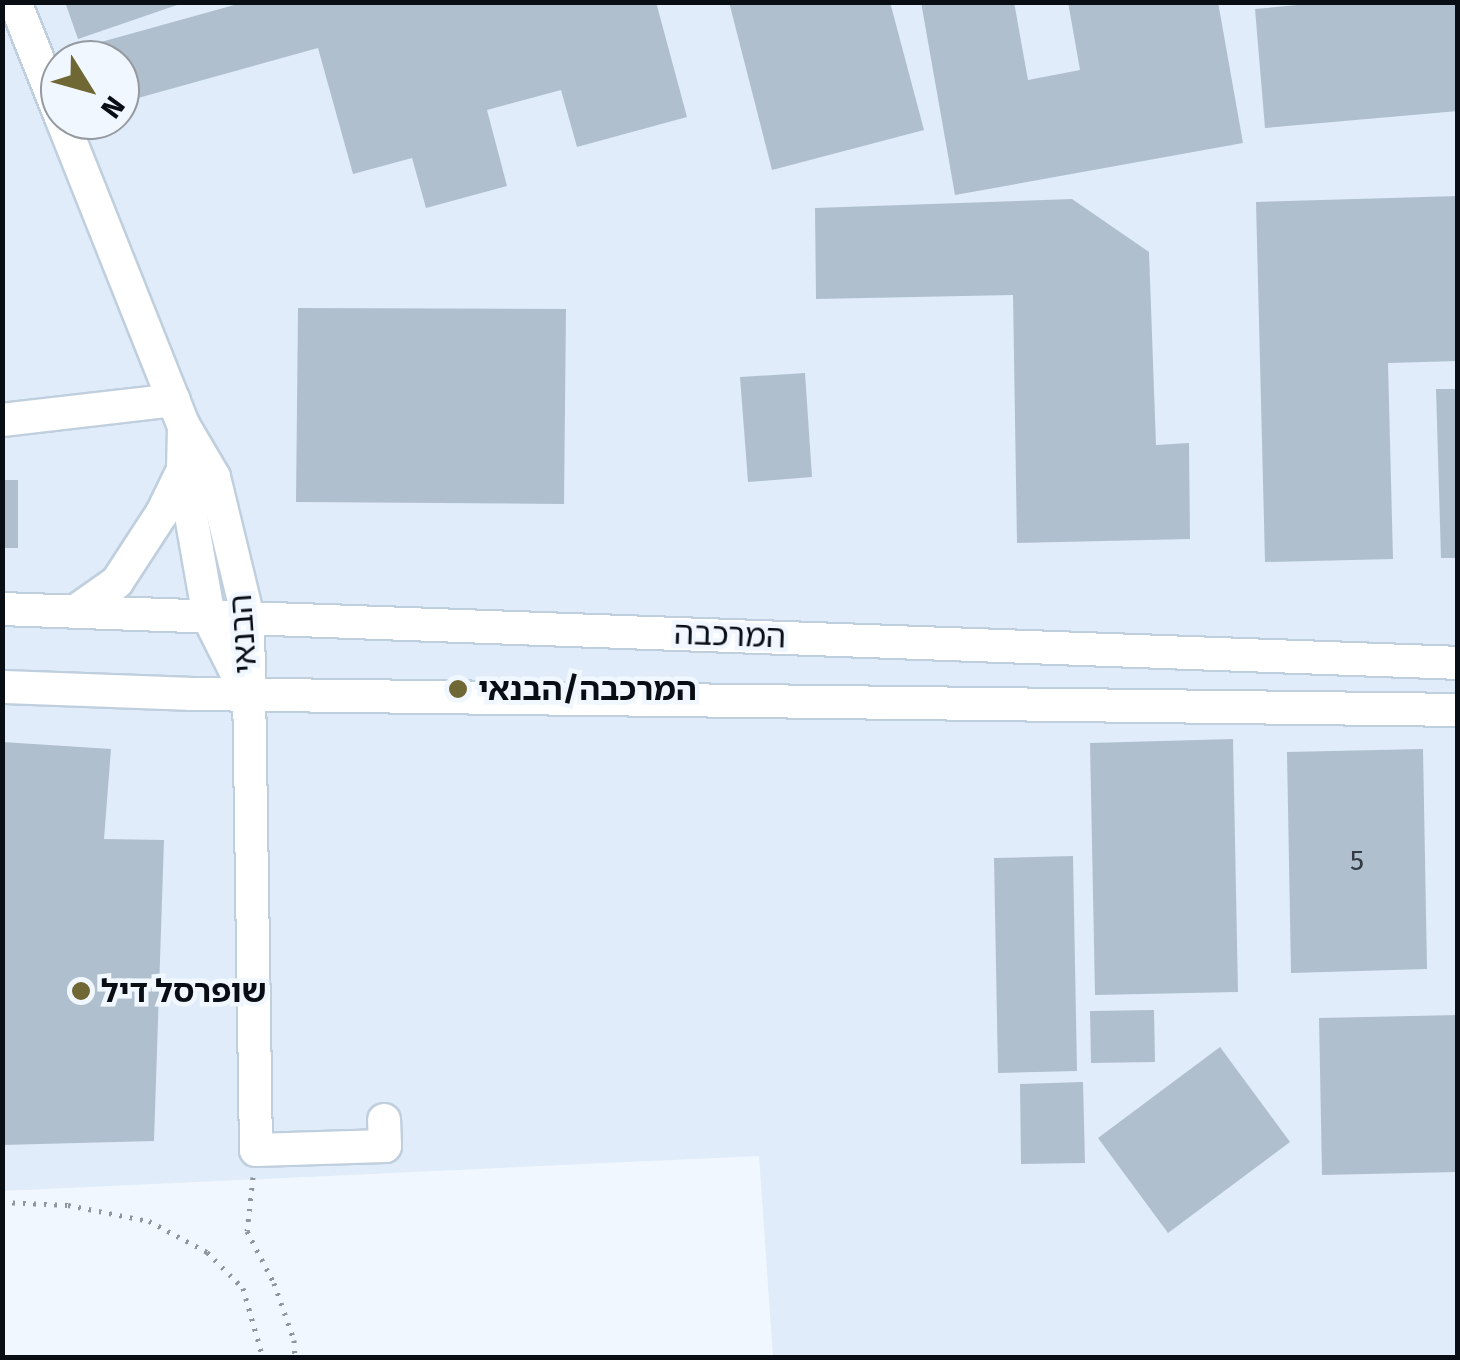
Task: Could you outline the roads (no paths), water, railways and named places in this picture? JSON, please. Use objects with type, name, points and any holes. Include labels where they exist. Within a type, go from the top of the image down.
[{"type":"street","name":"הבנאי","points":[[15,2],[40,65]]},
{"type":"street","name":"הבנאי","points":[[70,140],[179,413],[214,477],[248,618],[246,694]]},
{"type":"street","name":"הבנאי","points":[[179,413],[183,470],[209,618],[246,694]]},
{"type":"street","points":[[2,420],[179,413]]},
{"type":"street","points":[[77,610],[118,582],[162,513],[183,470]]},
{"type":"street","points":[[237,567],[268,603],[295,618]]},
{"type":"street","name":"המרכבה","points":[[2,610],[1458,662]]},
{"type":"street","name":"המרכבה","points":[[2,687],[191,694],[1458,710]]},
{"type":"street","points":[[191,694],[247,741]]},
{"type":"street","points":[[246,694],[256,1150],[385,1146],[384,1120]]},
{"type":"street","points":[[247,741],[292,695]]},
{"type":"place","name":"המרכבה/הבנאי","points":[[458,689]]},
{"type":"place","name":"שופרסל דיל","points":[[81,991]]}]
